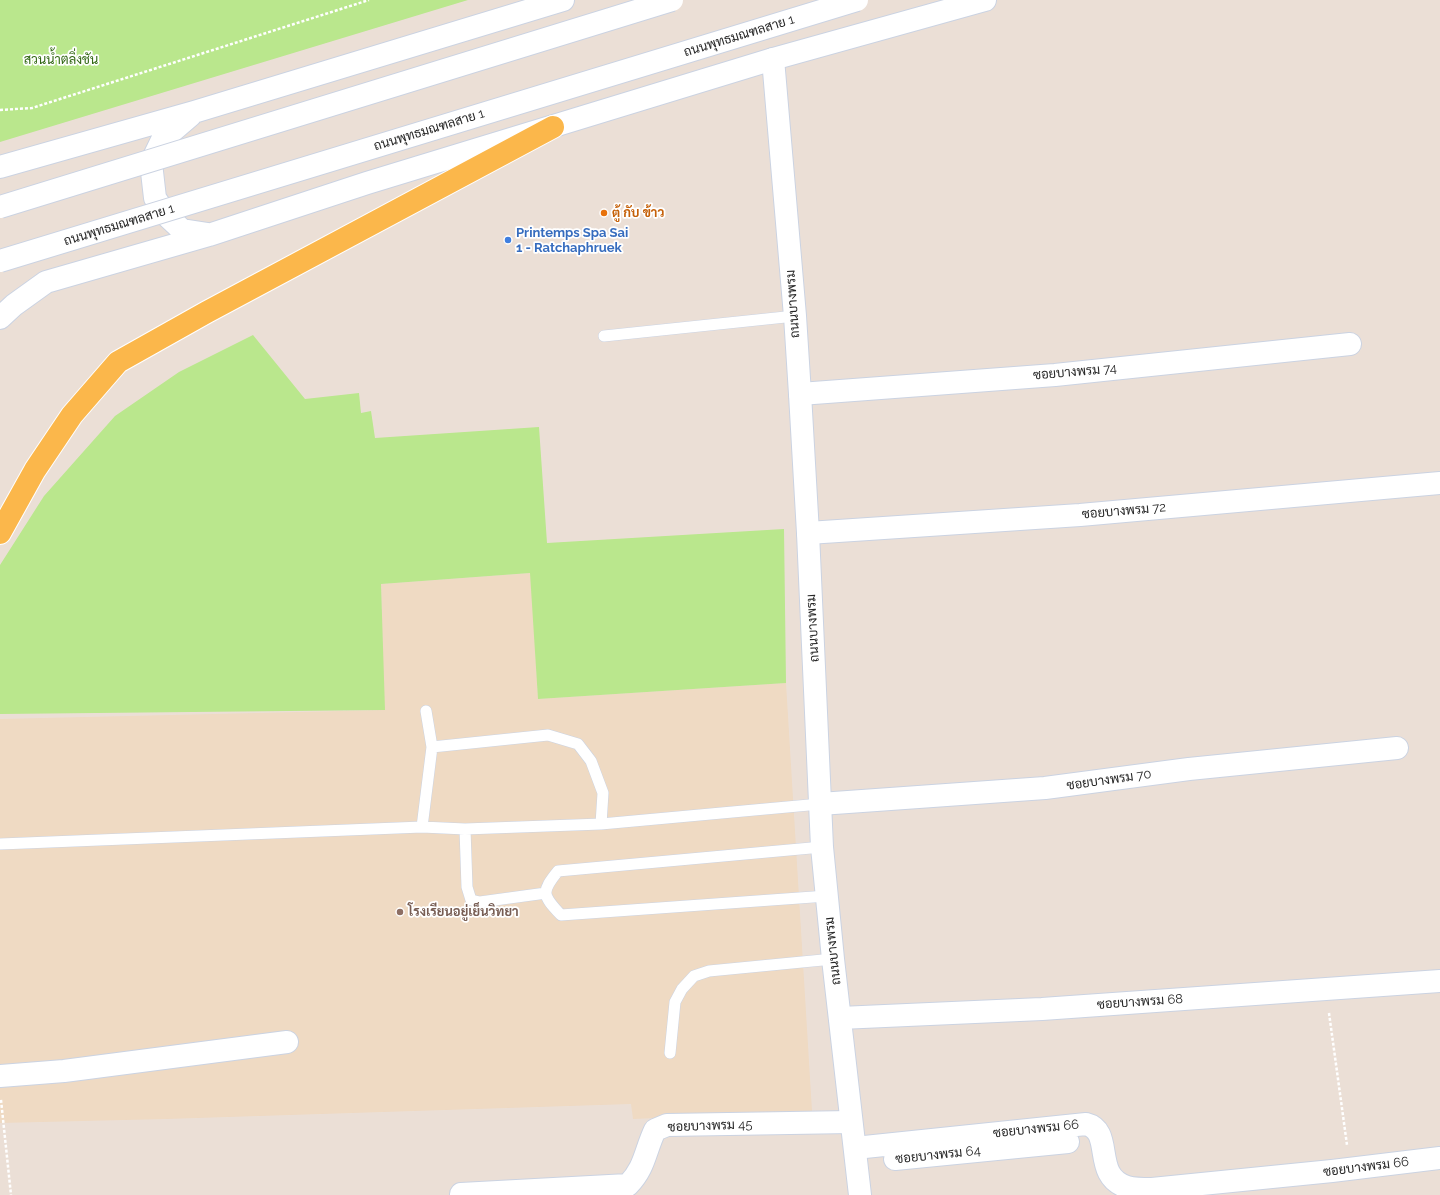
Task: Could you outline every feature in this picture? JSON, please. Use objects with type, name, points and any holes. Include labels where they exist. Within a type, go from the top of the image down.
[{"type":"main road","points":[[0,533],[35,470],[72,415],[118,362],[207,312],[553,127]]},
{"type":"street","points":[[0,167],[194,112],[563,0]]},
{"type":"street","points":[[0,207],[672,0]]},
{"type":"street","name":"ถนนพุทธมณฑลสาย 1","points":[[0,261],[857,0]]},
{"type":"street","points":[[0,318],[14,305],[46,282],[209,235],[368,183],[773,59],[985,0]]},
{"type":"street","name":"ถนนบางพรม","points":[[773,59],[795,316],[800,394],[808,533],[822,847],[833,959],[860,1195]]},
{"type":"street","points":[[194,112],[162,140],[151,163],[155,198],[167,216],[182,230],[209,235]]},
{"type":"street","name":"ซอยบางพรม 74","points":[[800,394],[1055,375],[1350,344]]},
{"type":"street","name":"ซอยบางพรม 72","points":[[808,533],[1080,515],[1440,483]]},
{"type":"street","name":"ซอยบางพรม 70","points":[[820,804],[1045,788],[1189,769],[1397,748]]},
{"type":"street","name":"ซอยบางพรม 68","points":[[840,1018],[1042,1009],[1440,981]]},
{"type":"street","points":[[0,1086],[64,1071],[287,1042]]},
{"type":"street","name":"ซอยบางพรม 45","points":[[461,1194],[628,1185],[642,1166],[648,1145],[655,1130],[667,1125],[851,1122]]},
{"type":"street","name":"ซอยบางพรม 66","points":[[855,1156],[1086,1124],[1093,1125],[1099,1133],[1107,1168],[1112,1179],[1127,1187],[1152,1189],[1440,1158]]},
{"type":"street","name":"ซอยบางพรม 64","points":[[855,1156],[1068,1142]]},
{"type":"lane","points":[[604,336],[795,316]]},
{"type":"lane","points":[[422,827],[432,747],[426,711]]},
{"type":"lane","points":[[432,747],[548,735],[578,744],[591,761],[603,793],[601,824]]},
{"type":"lane","points":[[0,844],[422,827],[465,829],[601,824],[820,804]]},
{"type":"lane","points":[[465,829],[467,887],[471,900],[480,902],[546,893]]},
{"type":"lane","points":[[822,847],[558,871],[546,885],[546,893],[548,901],[560,914],[827,896]]},
{"type":"lane","points":[[670,1053],[675,1002],[682,989],[694,976],[709,971],[833,959]]},
{"type":"path","points":[[0,110],[32,108],[369,0]]},
{"type":"path","points":[[1326,989],[1349,1169]]},
{"type":"path","points":[[0,1086],[11,1195]]},
{"type":"shaded area","name":"โรงเรียนอยู่เย็นวิทยา","points":[[531,573],[538,699],[786,683],[812,1111],[633,1119],[631,1104],[0,1123],[0,719],[384,710],[381,584]]},
{"type":"green space","name":"สวนน้ำตลิ่งชัน","points":[[0,0],[468,0],[0,142]]},
{"type":"green space","points":[[253,335],[305,399],[359,393],[361,413],[371,411],[375,438],[539,427],[547,543],[784,529],[786,683],[538,699],[530,573],[381,584],[385,710],[0,714],[0,565],[44,496],[115,416],[179,372]]},
{"type":"place","name":"ตู้ กับ ข้าว","points":[[604,213]]},
{"type":"place","name":"Printemps Spa Sai 1 - Ratchaphruek","points":[[508,240]]},
{"type":"place","name":"โรงเรียนอยู่เย็นวิทยา","points":[[400,912]]}]
